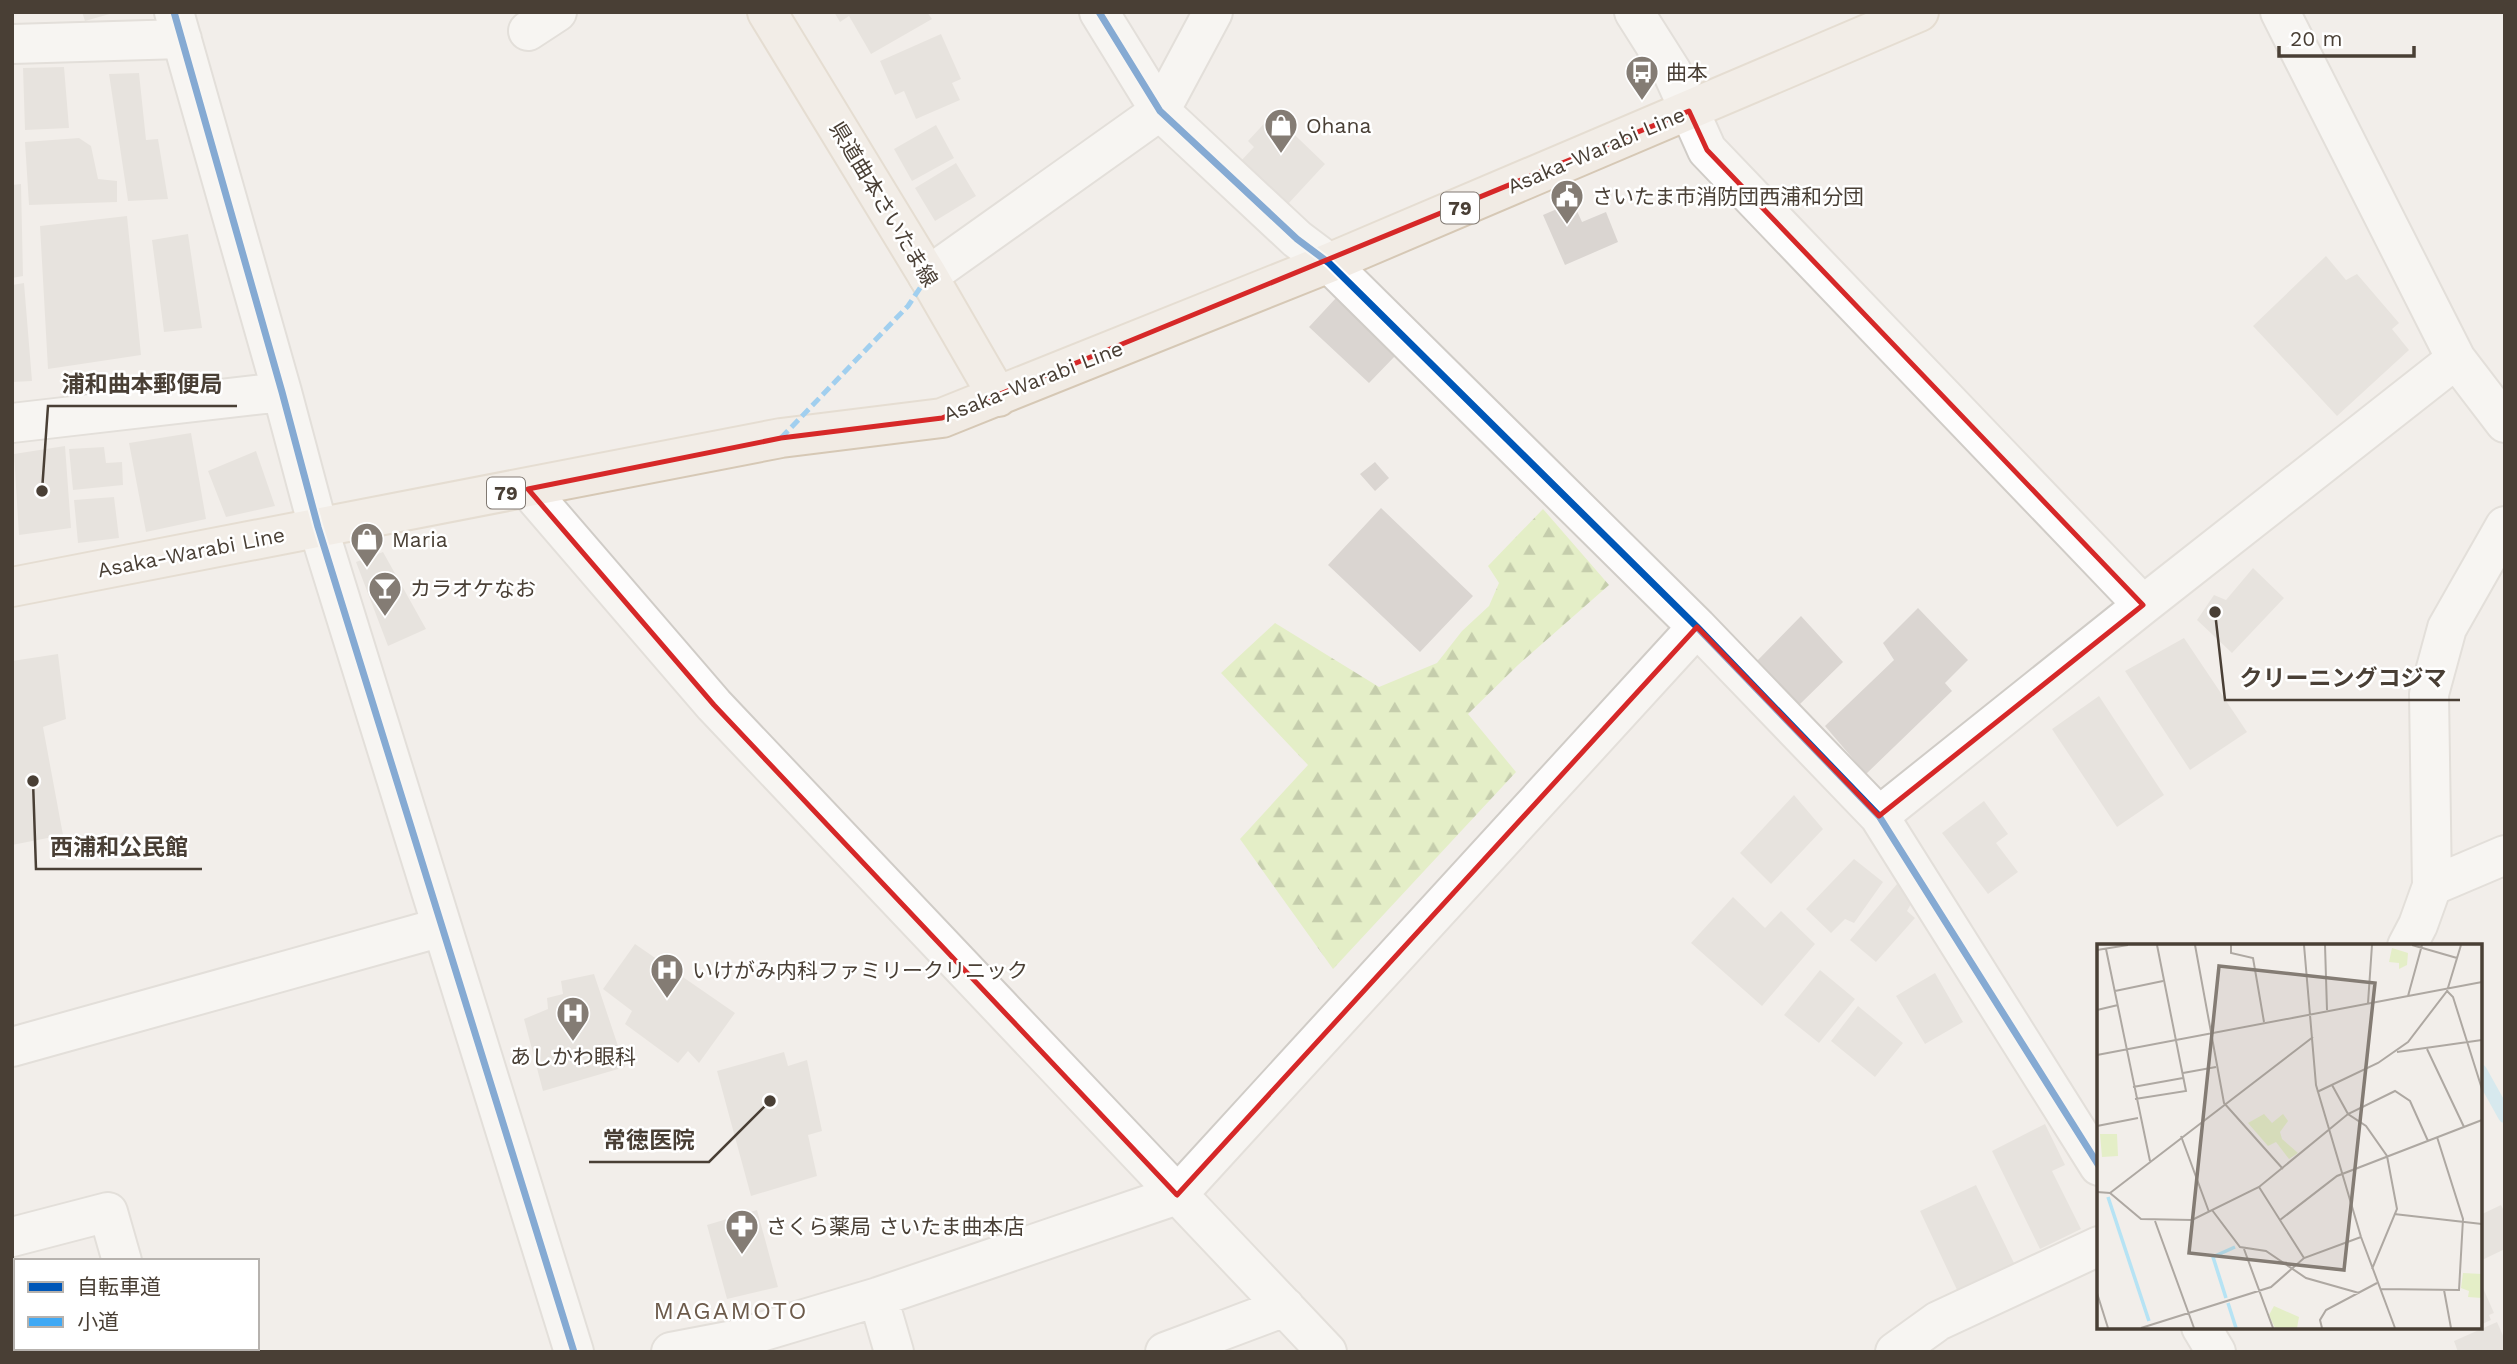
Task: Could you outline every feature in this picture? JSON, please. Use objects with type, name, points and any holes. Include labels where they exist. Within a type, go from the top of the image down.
[{"type":"main road","name":"県道曲本さいたま線","points":[[767,12],[928,276],[998,397]]},
{"type":"main road","name":"Asaka-Warabi Line","points":[[12,587],[781,438],[942,418],[1329,263],[1919,12]]},
{"type":"street","points":[[1099,12],[1160,111],[1297,239],[1329,263],[1697,626],[1879,816],[2097,1163]]},
{"type":"street","points":[[928,276],[1160,111],[1213,12]]},
{"type":"street","points":[[1634,12],[1672,72],[1707,150],[2143,605]]},
{"type":"street","points":[[2280,12],[2456,359],[2505,423]]},
{"type":"street","points":[[12,44],[178,26],[282,392],[317,527],[574,1352]]},
{"type":"street","points":[[1879,816],[2456,359]]},
{"type":"street","points":[[12,423],[282,392]]},
{"type":"street","points":[[528,489],[714,705],[1327,1352]]},
{"type":"street","points":[[2408,944],[2432,886],[2428,694],[2447,628],[2505,526]]},
{"type":"street","points":[[671,1352],[734,1340],[878,1297],[1177,1195],[1697,626]]},
{"type":"street","points":[[2432,886],[2505,855]]},
{"type":"street","points":[[12,1047],[442,927]]},
{"type":"street","points":[[12,1237],[108,1212],[121,1259]]},
{"type":"street","points":[[1895,1352],[1938,1321],[2097,1247]]},
{"type":"street","points":[[878,1297],[894,1352]]},
{"type":"street","points":[[1166,1352],[1285,1307]]},
{"type":"street","points":[[2202,1329],[2216,1352]]},
{"type":"highlighted area","points":[[1689,111],[1707,150],[2143,605],[1879,816],[1697,627],[1177,1195],[714,705],[528,489],[781,438],[942,418]]},
{"type":"green space","points":[[1543,509],[1609,585],[1518,665],[1468,714],[1516,772],[1333,969],[1240,839],[1308,765],[1221,673],[1275,623],[1379,687],[1437,663],[1462,631],[1489,606],[1499,583],[1488,566]]},
{"type":"building","points":[[82,12],[113,12],[113,13],[85,21]]},
{"type":"building","points":[[834,12],[927,12],[932,19],[871,54],[849,16],[840,22]]},
{"type":"building","points":[[941,34],[961,79],[952,83],[960,100],[916,119],[904,91],[895,95],[880,61]]},
{"type":"building","points":[[64,67],[69,128],[25,130],[23,68]]},
{"type":"building","points":[[139,73],[146,140],[158,139],[168,199],[128,201],[109,74]]},
{"type":"building","name":"Ohana","points":[[1273,114],[1325,164],[1288,204],[1239,163],[1254,147],[1248,141]]},
{"type":"building","points":[[936,125],[954,158],[912,181],[894,149]]},
{"type":"building","points":[[79,138],[91,146],[98,179],[117,181],[117,202],[29,205],[25,142]]},
{"type":"building","points":[[956,163],[976,196],[935,221],[915,188]]},
{"type":"building","points":[[21,184],[23,276],[12,278],[12,185]]},
{"type":"building","points":[[1573,202],[1582,222],[1606,212],[1618,242],[1565,265],[1543,215]]},
{"type":"building","points":[[127,216],[141,355],[48,369],[40,226]]},
{"type":"building","points":[[188,234],[202,328],[164,332],[152,240]]},
{"type":"building","points":[[2326,256],[2346,280],[2357,274],[2399,323],[2392,329],[2409,350],[2337,416],[2253,326]]},
{"type":"building","points":[[24,283],[32,381],[12,382],[12,285]]},
{"type":"building","points":[[1336,298],[1396,355],[1369,383],[1309,327]]},
{"type":"building","points":[[191,433],[206,519],[146,532],[129,443]]},
{"type":"building","points":[[65,446],[71,528],[19,535],[14,454]]},
{"type":"building","points":[[104,447],[106,463],[122,462],[123,485],[73,490],[69,449]]},
{"type":"building","points":[[256,451],[275,506],[226,517],[208,471]]},
{"type":"building","points":[[1375,462],[1389,478],[1375,491],[1360,474]]},
{"type":"building","points":[[114,497],[119,538],[78,543],[74,500]]},
{"type":"building","points":[[1381,508],[1473,596],[1420,652],[1328,565]]},
{"type":"building","points":[[383,552],[426,629],[388,646],[356,562]]},
{"type":"building","points":[[2253,568],[2284,598],[2232,653],[2197,620],[2214,595],[2226,600]]},
{"type":"building","points":[[1918,608],[1968,660],[1945,683],[1952,691],[1866,774],[1825,726],[1894,660],[1883,643]]},
{"type":"building","points":[[1801,616],[1843,662],[1799,705],[1756,662]]},
{"type":"building","points":[[2184,638],[2247,732],[2190,770],[2125,671]]},
{"type":"building","points":[[58,654],[66,719],[43,727],[63,835],[12,845],[12,661]]},
{"type":"building","points":[[2099,696],[2164,795],[2117,827],[2052,729]]},
{"type":"building","points":[[1794,795],[1823,829],[1771,884],[1740,853]]},
{"type":"building","points":[[1984,801],[2008,834],[1996,843],[2018,872],[1988,894],[1942,833]]},
{"type":"building","points":[[1854,859],[1883,882],[1854,923],[1845,919],[1831,933],[1806,909]]},
{"type":"building","points":[[1897,884],[1915,897],[1907,911],[1915,918],[1876,962],[1850,940]]},
{"type":"building","points":[[1733,897],[1765,928],[1781,911],[1815,944],[1762,1006],[1691,943]]},
{"type":"building","name":"いけがみ内科ファミリークリニック","points":[[635,944],[735,1013],[699,1063],[688,1051],[678,1063],[625,1024],[632,1011],[603,989]]},
{"type":"building","points":[[1820,970],[1855,999],[1819,1043],[1784,1015]]},
{"type":"building","points":[[1935,973],[1963,1022],[1925,1044],[1896,996]]},
{"type":"building","name":"あしかわ眼科","points":[[594,974],[625,1067],[543,1091],[524,1019],[548,1009],[547,998],[563,994],[561,981]]},
{"type":"building","points":[[1858,1006],[1903,1043],[1875,1077],[1831,1041]]},
{"type":"building","points":[[784,1052],[788,1066],[807,1060],[822,1131],[808,1135],[817,1176],[751,1196],[717,1071]]},
{"type":"building","points":[[2045,1124],[2065,1165],[2052,1171],[2081,1229],[2040,1249],[1992,1151]]},
{"type":"building","points":[[1976,1185],[2015,1265],[1958,1292],[1920,1211]]},
{"type":"building","points":[[2501,1205],[2505,1213],[2505,1249],[2482,1260],[2482,1214]]},
{"type":"building","name":"さくら薬局 さいたま曲本店","points":[[757,1210],[778,1287],[727,1299],[707,1225]]},
{"type":"building","points":[[2482,1286],[2494,1313],[2489,1315],[2491,1320],[2482,1324]]},
{"type":"building","points":[[2497,1322],[2505,1340],[2505,1352],[2458,1352],[2454,1341]]},
{"type":"waterway","points":[[2482,1075],[2505,1116]]},
{"type":"marked path","points":[[781,438],[908,306],[928,276]]},
{"type":"cycle path","points":[[174,12],[318,527],[574,1352]]},
{"type":"cycle path","points":[[1099,12],[1160,111],[1297,239],[1329,263],[1697,627],[1879,816],[2097,1163]]},
{"type":"place","name":"曲本","points":[[1642,102]]},
{"type":"place","name":"Ohana","points":[[1281,155]]},
{"type":"place","name":"さいたま市消防団西浦和分団","points":[[1567,226]]},
{"type":"place","name":"浦和曲本郵便局","points":[[42,491]]},
{"type":"place","name":"Maria","points":[[367,569]]},
{"type":"place","name":"クリーニングコジマ","points":[[2215,612]]},
{"type":"place","name":"カラオケなお","points":[[385,618]]},
{"type":"place","name":"西浦和公民館","points":[[33,781]]},
{"type":"place","name":"いけがみ内科ファミリークリニック","points":[[667,1000]]},
{"type":"place","name":"あしかわ眼科","points":[[573,1043]]},
{"type":"place","name":"常徳医院","points":[[770,1101]]},
{"type":"place","name":"さくら薬局 さいたま曲本店","points":[[742,1256]]},
{"type":"district","name":"MAGAMOTO","points":[[731,1311]]}]
